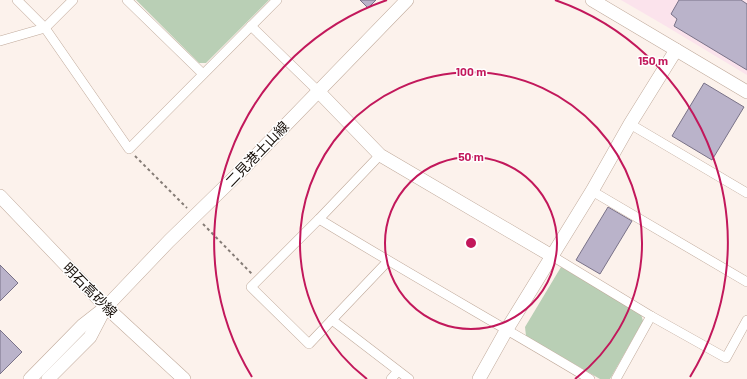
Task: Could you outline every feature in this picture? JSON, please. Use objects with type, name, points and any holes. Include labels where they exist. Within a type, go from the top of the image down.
[{"type":"main road","name":"二見港土山線","points":[[30,379],[83,325],[106,307],[169,241],[242,170],[407,0]]},
{"type":"main road","points":[[592,0],[747,92]]},
{"type":"main road","points":[[479,379],[507,329],[592,191],[630,124],[676,50]]},
{"type":"main road","points":[[318,90],[380,154],[552,256]]},
{"type":"main road","name":"明石高砂線","points":[[0,196],[106,307],[184,379]]},
{"type":"main road","name":"二見港土山線","points":[[48,379],[90,337],[106,307]]},
{"type":"street","points":[[17,0],[45,28],[129,149],[277,0]]},
{"type":"street","points":[[0,41],[45,28],[73,0]]},
{"type":"street","points":[[127,0],[203,74]]},
{"type":"street","points":[[251,26],[318,90]]},
{"type":"street","points":[[630,124],[747,194]]},
{"type":"street","points":[[380,154],[319,220],[251,287],[309,344],[388,261]]},
{"type":"street","points":[[592,191],[747,282]]},
{"type":"street","points":[[319,220],[590,379]]},
{"type":"street","points":[[552,256],[651,316],[726,358],[747,320]]},
{"type":"street","points":[[616,379],[651,316]]},
{"type":"street","points":[[332,320],[409,379]]},
{"type":"street","points":[[391,379],[398,371]]},
{"type":"shaded area","points":[[621,0],[747,0],[747,75],[664,25]]},
{"type":"green space","points":[[136,0],[269,0],[206,63],[199,63]]},
{"type":"green space","points":[[561,267],[641,314],[643,321],[610,379],[600,379],[526,336],[525,327]]},
{"type":"building","points":[[360,0],[376,0],[368,8]]},
{"type":"building","points":[[679,0],[741,0],[747,4],[747,70],[674,26],[677,19],[671,14]]},
{"type":"building","points":[[704,83],[744,107],[712,160],[672,136]]},
{"type":"building","points":[[608,207],[632,221],[600,274],[576,260]]},
{"type":"building","points":[[0,265],[18,283],[0,301]]},
{"type":"building","points":[[0,330],[22,352],[0,374]]}]
